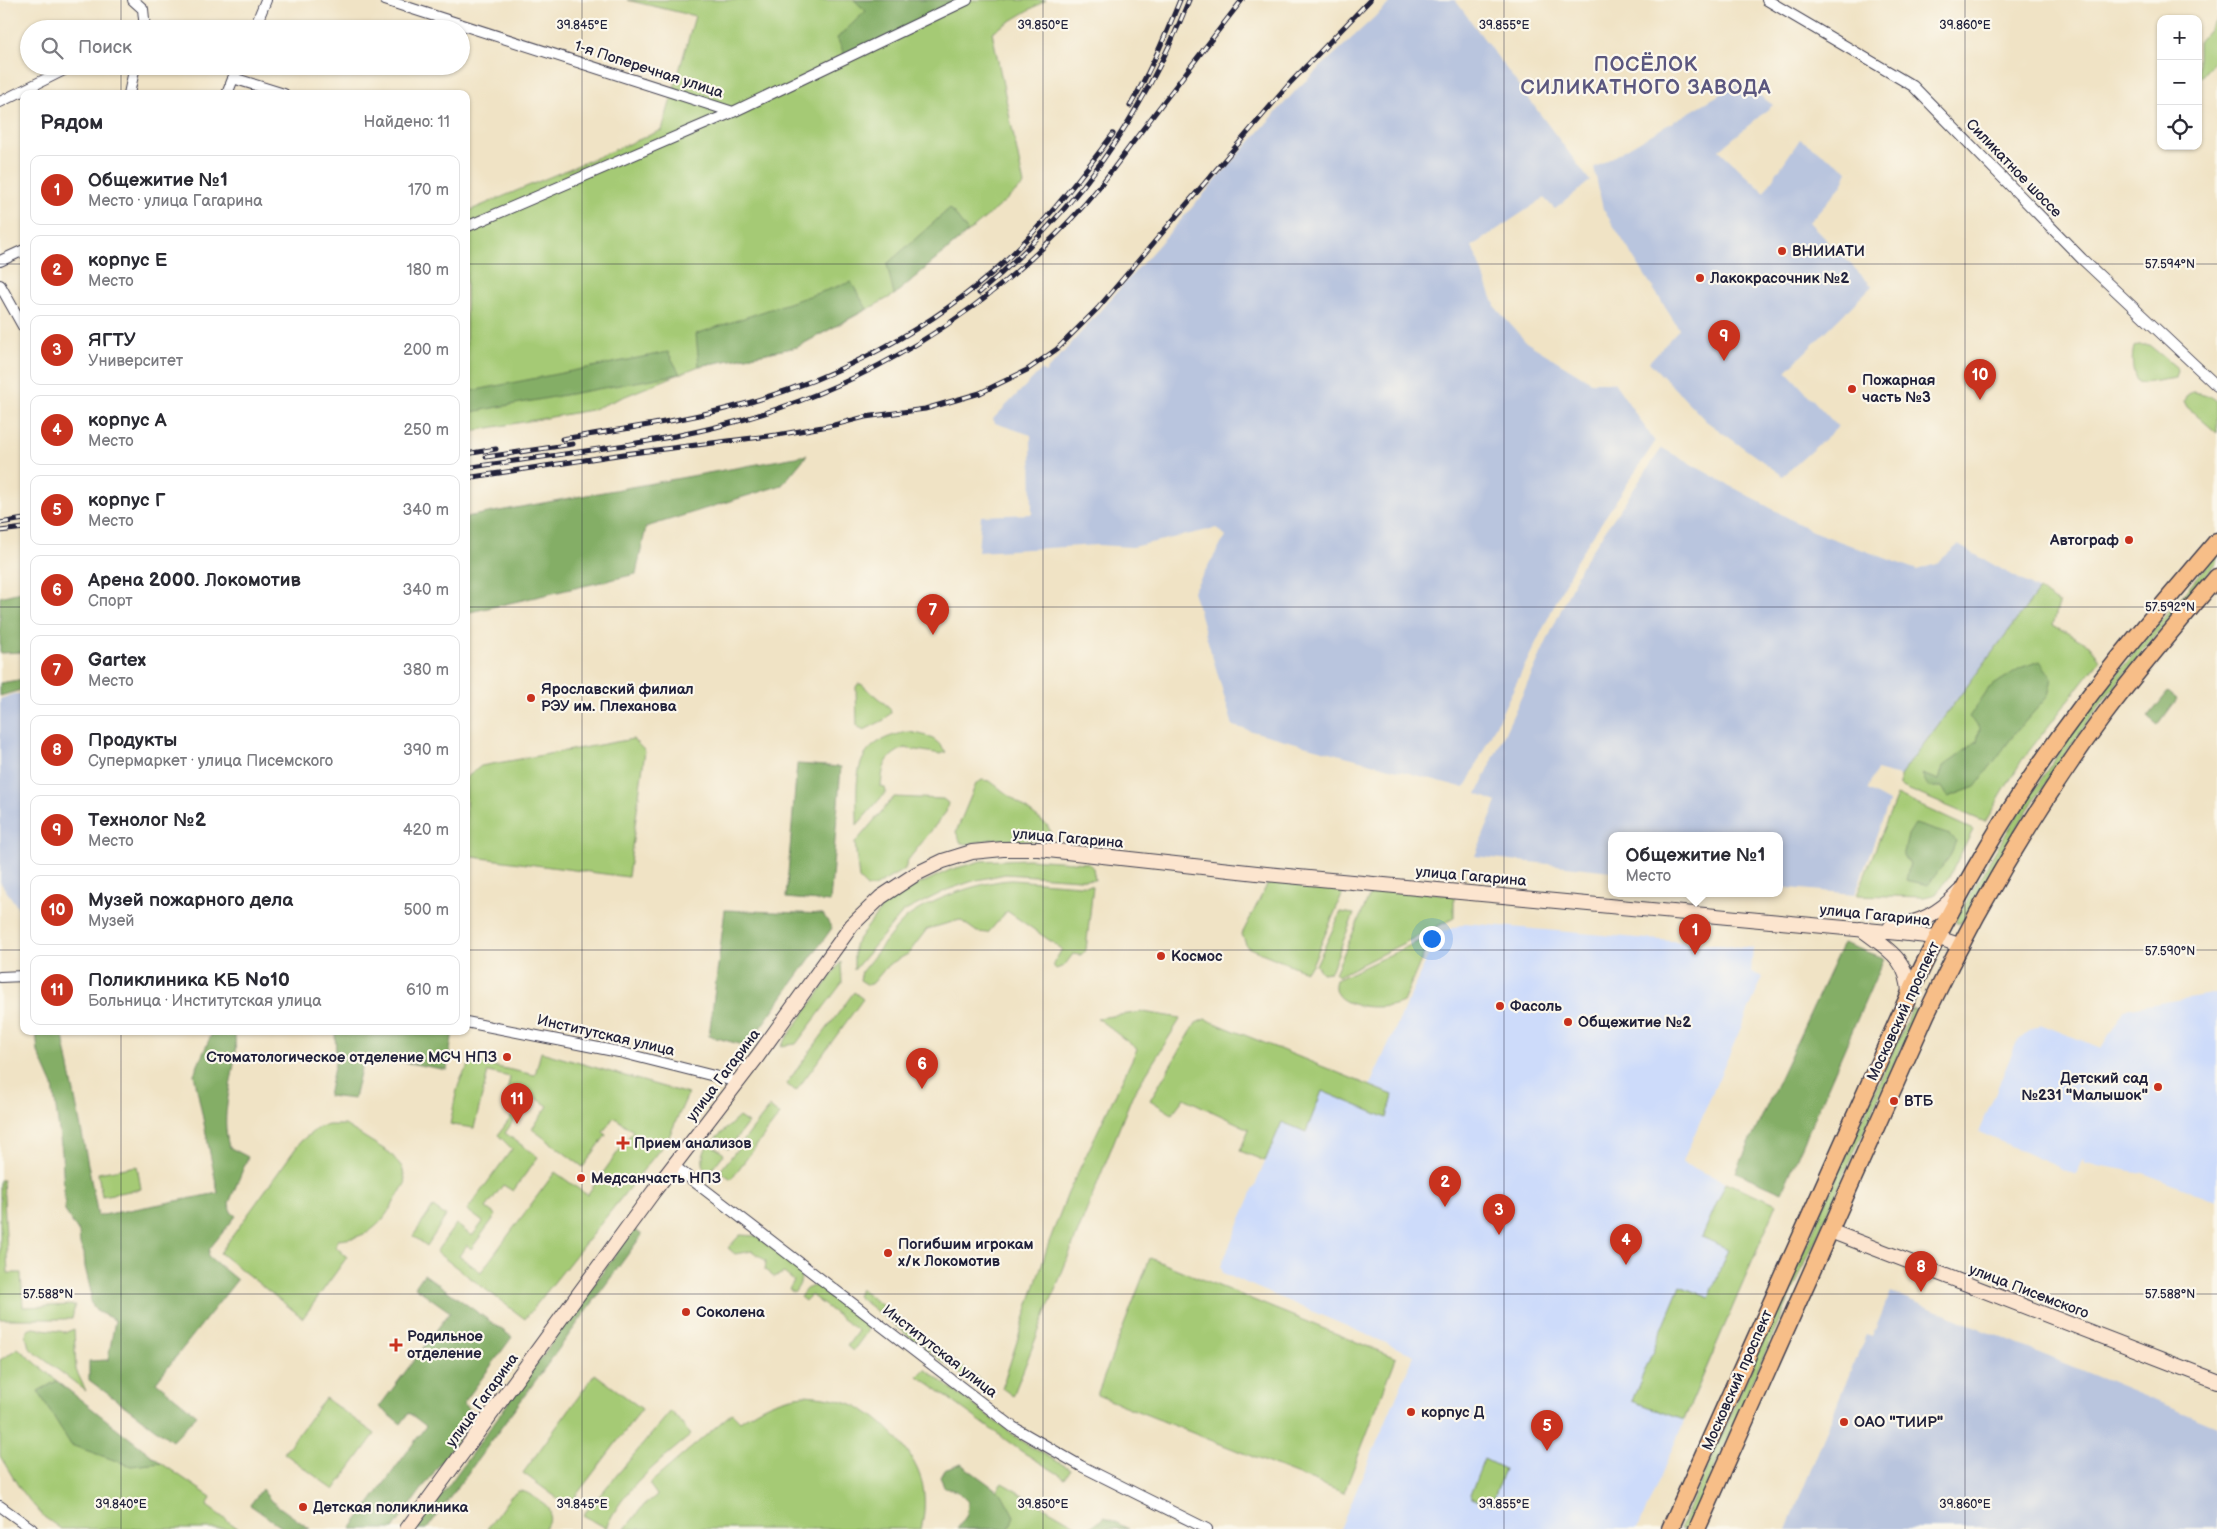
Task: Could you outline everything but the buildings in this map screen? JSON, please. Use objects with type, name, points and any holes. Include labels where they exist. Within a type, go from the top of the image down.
[{"type":"main road","name":"Московский проспект","points":[[1670,1529],[1909,995],[1936,937],[1963,888],[2013,806],[2075,714],[2106,673],[2217,541]]},
{"type":"main road","name":"Московский проспект","points":[[1697,1529],[1959,945],[2012,851],[2067,767],[2125,688],[2217,577]]},
{"type":"main road","name":"улица Гагарина","points":[[407,1529],[852,925],[881,897],[916,874],[943,861],[972,852],[1003,849],[1039,850],[1266,874],[1860,929],[1936,937],[1959,945]]},
{"type":"main road","points":[[1860,929],[1916,922],[1932,915],[1963,888]]},
{"type":"main road","points":[[1860,929],[1891,951],[1899,960],[1906,970],[1909,995]]},
{"type":"main road","name":"улица Писемского","points":[[1830,1231],[2217,1381]]},
{"type":"street","points":[[133,0],[143,9],[144,20]]},
{"type":"street","points":[[258,20],[266,0]]},
{"type":"street","name":"1-я Поперечная улица","points":[[385,0],[447,20]]},
{"type":"street","points":[[470,225],[733,112],[967,0]]},
{"type":"street","name":"Силикатное шоссе","points":[[1767,0],[1913,86],[2082,259],[2217,386]]},
{"type":"street","name":"1-я Поперечная улица","points":[[470,27],[733,112]]},
{"type":"street","points":[[24,90],[54,75]]},
{"type":"street","points":[[130,90],[133,75]]},
{"type":"street","points":[[228,90],[234,75]]},
{"type":"street","points":[[233,78],[271,90]]},
{"type":"street","points":[[0,102],[20,92]]},
{"type":"street","points":[[0,261],[20,252]]},
{"type":"street","points":[[0,285],[20,321]]},
{"type":"street","points":[[0,977],[20,976]]},
{"type":"street","name":"Институтская улица","points":[[470,1023],[618,1052],[738,1082]]},
{"type":"street","name":"Институтская улица","points":[[674,1166],[1013,1427],[1081,1466],[1207,1529]]},
{"type":"street","points":[[0,1506],[32,1529]]},
{"type":"shaded area","points":[[1393,0],[1455,0],[1590,181],[1555,209],[1544,198],[1472,246],[1496,308],[1526,342],[1591,382],[1614,382],[1655,442],[1576,561],[1465,788],[1233,726],[1193,591],[1226,536],[1217,528],[1132,547],[1098,545],[978,552],[981,516],[1032,514],[1031,435],[995,423],[993,419],[1041,370],[1045,373],[1297,89]]},
{"type":"shaded area","points":[[1741,82],[1773,105],[1719,150],[1764,192],[1800,139],[1848,171],[1842,185],[1809,222],[1872,286],[1786,371],[1838,427],[1783,476],[1706,421],[1649,362],[1679,329],[1603,209],[1594,168]]},
{"type":"shaded area","points":[[1662,448],[1812,531],[1917,570],[1936,564],[1958,545],[2039,590],[1900,776],[1876,770],[1867,790],[1889,802],[1855,894],[1783,887],[1783,832],[1608,832],[1608,871],[1475,856],[1497,802],[1477,794],[1582,564]]},
{"type":"shaded area","points":[[20,694],[20,910],[0,882],[0,699]]},
{"type":"shaded area","points":[[1465,923],[1753,948],[1751,972],[1763,977],[1682,1163],[1777,1204],[1638,1529],[1340,1529],[1414,1355],[1223,1273],[1221,1266],[1282,1122],[1306,1131],[1322,1091],[1387,1118],[1393,1095],[1370,1085],[1438,934]]},
{"type":"shaded area","name":"Детский сад №231 \"Малышок\"","points":[[2217,993],[2217,1201],[2143,1173],[2085,1163],[2084,1158],[2076,1175],[1979,1132],[2018,1039],[2040,1024],[2101,1048],[2125,1009]]},
{"type":"shaded area","points":[[1891,1292],[2217,1426],[2217,1529],[1787,1529],[1855,1360],[1866,1335],[1872,1337]]},
{"type":"green space","points":[[627,0],[1046,0],[992,32],[1024,185],[894,295],[797,347],[699,366],[591,410],[470,431],[470,210],[662,130],[695,16]]},
{"type":"green space","points":[[854,0],[967,0],[846,58],[837,38],[866,11]]},
{"type":"green space","points":[[2217,20],[2217,58],[2202,76],[2202,60],[2202,37]]},
{"type":"green space","points":[[950,208],[968,232],[894,295],[887,264]]},
{"type":"green space","points":[[851,282],[867,309],[797,347],[699,366],[696,334]]},
{"type":"green space","points":[[2149,345],[2176,367],[2178,371],[2176,378],[2143,383],[2138,382],[2134,375],[2132,360],[2134,347]]},
{"type":"green space","points":[[668,352],[680,374],[470,412],[470,391]]},
{"type":"green space","points":[[2192,392],[2212,397],[2217,401],[2217,433],[2187,407],[2184,401],[2186,396]]},
{"type":"green space","points":[[807,455],[782,485],[646,527],[636,574],[470,612],[470,516]]},
{"type":"green space","points":[[2217,554],[2217,562],[2126,671],[2078,735],[2026,813],[1961,923],[1956,923],[2010,827],[2070,737],[2113,679]]},
{"type":"green space","points":[[2039,590],[2059,603],[2053,625],[2091,646],[2100,660],[2022,760],[1985,822],[1900,786],[1900,776]]},
{"type":"green space","points":[[20,592],[20,652],[0,653],[0,597]]},
{"type":"green space","points":[[2040,661],[2052,678],[2048,696],[2016,732],[1975,787],[1948,797],[1942,787],[1928,787],[1922,774],[1939,780],[1943,766],[1977,741],[1980,728],[1969,717],[1989,688],[2020,668]]},
{"type":"green space","points":[[20,680],[20,690],[0,696],[0,683]]},
{"type":"green space","points":[[858,684],[861,684],[890,708],[891,713],[884,720],[864,730],[857,726],[856,687]]},
{"type":"green space","points":[[2168,692],[2177,699],[2158,725],[2148,717]]},
{"type":"green space","points":[[908,732],[930,738],[938,743],[946,752],[941,754],[904,748],[892,755],[886,763],[883,773],[881,787],[885,788],[886,792],[857,825],[858,777],[866,753],[876,744],[889,737]]},
{"type":"green space","points":[[633,739],[645,751],[628,877],[470,857],[470,775],[481,766]]},
{"type":"green space","points":[[797,764],[841,767],[830,902],[786,898]]},
{"type":"green space","points":[[982,780],[990,781],[1047,825],[1051,832],[1048,838],[1041,841],[992,839],[968,844],[961,843],[956,832],[976,784]]},
{"type":"green space","points":[[1897,795],[1973,830],[1950,875],[1936,894],[1924,897],[1857,895]]},
{"type":"green space","points":[[894,797],[943,799],[948,803],[946,812],[908,860],[905,869],[874,887],[867,887],[859,879],[855,843]]},
{"type":"green space","points":[[1915,824],[1950,835],[1956,841],[1950,856],[1928,885],[1906,880],[1910,863],[1903,857],[1908,835]]},
{"type":"green space","points":[[1028,859],[1088,863],[1093,868],[1095,880],[1005,874],[973,881],[947,890],[903,912],[854,970],[854,945],[883,906],[900,893],[950,870],[981,861]]},
{"type":"green space","points":[[1278,878],[1346,886],[1312,965],[1305,971],[1247,947],[1242,934],[1268,883]]},
{"type":"green space","points":[[1012,880],[1093,886],[1086,950],[1081,955],[1073,954],[1064,966],[1056,969],[1054,963],[1062,949],[1007,911],[988,933],[977,932],[960,920],[927,929],[908,954],[888,965],[873,983],[868,985],[860,980],[862,971],[904,920],[926,905],[971,888]]},
{"type":"green space","points":[[1373,888],[1454,895],[1454,918],[1338,976],[1335,973]]},
{"type":"green space","points":[[725,910],[823,914],[832,928],[747,1046],[709,1036]]},
{"type":"green space","points":[[1341,912],[1354,914],[1332,969],[1330,972],[1322,973],[1316,965]]},
{"type":"green space","points":[[1432,935],[1403,1002],[1384,1007],[1359,1006],[1348,1003],[1335,990],[1336,980]]},
{"type":"green space","points":[[1843,943],[1884,958],[1782,1192],[1736,1172]]},
{"type":"green space","points":[[841,962],[842,983],[796,1044],[781,1046]]},
{"type":"green space","points":[[854,992],[863,999],[796,1091],[786,1084]]},
{"type":"green space","points":[[1912,1009],[1917,1011],[1687,1529],[1680,1529]]},
{"type":"green space","points":[[1143,1012],[1181,1018],[1132,1096],[1013,1396],[1002,1388],[1049,1242],[1068,1193],[1137,1049],[1097,1018]]},
{"type":"green space","points":[[1205,1019],[1393,1095],[1387,1118],[1322,1091],[1306,1132],[1282,1122],[1265,1161],[1240,1151],[1249,1129],[1184,1098],[1172,1114],[1150,1100],[1196,1023]]},
{"type":"green space","points":[[36,1035],[63,1035],[98,1216],[218,1193],[194,1074],[211,1035],[235,1035],[234,1067],[226,1112],[227,1135],[229,1147],[248,1157],[229,1203],[231,1212],[236,1216],[210,1248],[208,1256],[237,1280],[156,1382],[197,1415],[172,1441],[89,1380],[89,1361],[108,1360],[115,1320],[98,1312],[90,1302],[91,1292],[79,1233],[65,1211],[62,1153],[53,1086],[38,1052]]},
{"type":"green space","points":[[335,1035],[452,1035],[447,1070],[364,1055],[354,1099],[328,1096],[336,1058]]},
{"type":"green space","points":[[541,1052],[688,1094],[668,1139],[525,1319],[436,1252],[456,1224],[472,1236],[483,1222],[467,1210],[512,1149],[498,1135],[524,1100],[507,1093],[510,1077],[488,1072],[474,1128],[450,1124],[457,1090],[463,1075],[473,1062],[535,1075]],"holes":[[[532,1095],[548,1106],[532,1129],[583,1167],[606,1135],[603,1132],[614,1117],[633,1131],[587,1195],[555,1172],[481,1272],[459,1256],[467,1245],[471,1249],[496,1215],[486,1208],[503,1185],[513,1191],[538,1157],[505,1133]]]},
{"type":"green space","points":[[770,1107],[780,1115],[731,1179],[720,1171]]},
{"type":"green space","points":[[739,1117],[748,1123],[728,1149],[715,1139]]},
{"type":"green space","points":[[345,1125],[390,1153],[402,1167],[406,1182],[387,1214],[373,1229],[352,1238],[338,1240],[336,1247],[347,1257],[303,1318],[220,1253],[301,1141],[319,1127]]},
{"type":"green space","points":[[709,1143],[724,1154],[708,1174],[705,1170],[703,1159]]},
{"type":"green space","points":[[137,1166],[141,1189],[102,1196],[98,1173]]},
{"type":"green space","points":[[0,1180],[3,1180],[8,1273],[21,1273],[23,1307],[75,1305],[72,1319],[0,1319]]},
{"type":"green space","points":[[1726,1182],[1777,1204],[1684,1420],[1632,1401],[1680,1286],[1709,1298],[1728,1249],[1702,1237]]},
{"type":"green space","points":[[433,1207],[446,1216],[427,1246],[413,1236]]},
{"type":"green space","points":[[634,1229],[642,1235],[427,1529],[417,1529]]},
{"type":"green space","points":[[740,1235],[756,1236],[799,1270],[800,1282],[794,1293],[789,1289],[794,1281],[784,1273],[774,1277],[765,1270],[766,1261],[752,1251],[735,1254],[728,1248]]},
{"type":"green space","points":[[1150,1258],[1396,1358],[1344,1493],[1097,1395]]},
{"type":"green space","points":[[424,1274],[512,1337],[463,1404],[476,1414],[393,1529],[351,1529],[426,1426],[409,1413],[401,1424],[379,1407],[450,1312],[415,1287]]},
{"type":"green space","points":[[813,1286],[821,1286],[867,1324],[867,1332],[853,1351],[847,1346],[858,1331],[811,1295],[805,1301],[800,1297],[806,1289]]},
{"type":"green space","points":[[860,1289],[920,1334],[915,1341],[857,1296]]},
{"type":"green space","points":[[33,1328],[67,1332],[74,1329],[76,1370],[86,1391],[29,1348],[26,1335],[28,1330]]},
{"type":"green space","points":[[927,1341],[983,1382],[974,1384],[923,1347]]},
{"type":"green space","points":[[18,1348],[57,1381],[38,1391],[131,1465],[161,1463],[211,1497],[207,1506],[239,1529],[61,1529],[44,1517],[22,1492],[0,1456],[0,1360]]},
{"type":"green space","points":[[925,1369],[1026,1444],[1071,1469],[1065,1478],[1021,1451],[918,1376]]},
{"type":"green space","points":[[595,1374],[642,1409],[568,1506],[523,1473]]},
{"type":"green space","points":[[57,1381],[161,1463],[131,1466],[71,1445],[38,1391]]},
{"type":"green space","points":[[803,1395],[830,1398],[856,1406],[876,1419],[895,1436],[911,1457],[921,1479],[924,1504],[921,1529],[625,1529],[643,1506],[657,1495],[649,1484],[732,1413],[740,1421],[770,1404]]},
{"type":"green space","points":[[325,1398],[375,1434],[334,1490],[284,1453]]},
{"type":"green space","points":[[671,1411],[691,1435],[632,1489],[613,1514],[606,1528],[583,1515]]},
{"type":"green space","points":[[1484,1459],[1504,1469],[1492,1504],[1489,1505],[1472,1498],[1470,1495]]},
{"type":"green space","points":[[961,1464],[1002,1494],[1014,1516],[1009,1529],[957,1529],[967,1515],[968,1502],[957,1491],[945,1488],[940,1477],[944,1470]]},
{"type":"green space","points":[[1002,1483],[1082,1529],[966,1529]]},
{"type":"green space","points":[[262,1489],[271,1501],[310,1529],[284,1529],[250,1505]]},
{"type":"green space","points":[[518,1491],[530,1495],[549,1508],[551,1515],[544,1529],[487,1529],[511,1496]]},
{"type":"green space","points":[[1105,1517],[1129,1529],[1087,1529]]},
{"type":"railway","points":[[1130,106],[1157,54],[1180,0]]},
{"type":"railway","points":[[979,293],[1046,229],[1103,160],[1150,85],[1189,0]]},
{"type":"railway","points":[[470,467],[623,445],[716,427],[769,412],[820,393],[870,370],[917,344],[963,314],[1006,281],[1047,244],[1085,204],[1242,0]]},
{"type":"railway","points":[[470,477],[624,454],[777,435],[834,425],[865,417],[925,409],[980,393],[1027,370],[1057,349],[1098,308],[1291,82],[1370,0]]},
{"type":"railway","points":[[562,439],[688,417],[765,398],[835,371],[901,338],[963,296],[1009,257],[1056,207],[1113,134]]},
{"type":"railway","points":[[486,457],[573,444]]},
{"type":"railway","points":[[470,453],[496,449]]},
{"type":"railway","points":[[0,523],[20,520]]},
{"type":"railway","points":[[0,531],[20,528]]},
{"type":"place","name":"ВНИИАТИ","points":[[1782,251]]},
{"type":"place","name":"Лакокрасочник №2","points":[[1700,278]]},
{"type":"place","name":"Технолог №2","points":[[1724,361]]},
{"type":"place","name":"Пожарная часть №3","points":[[1852,389]]},
{"type":"place","name":"Музей пожарного дела","points":[[1980,400]]},
{"type":"place","name":"Автограф","points":[[2129,540]]},
{"type":"place","name":"Gartex","points":[[933,635]]},
{"type":"place","name":"Ярославский филиал РЭУ им. Плеханова","points":[[531,698]]},
{"type":"place","name":"Общежитие №1","points":[[1695,955]]},
{"type":"place","name":"Космос","points":[[1161,956]]},
{"type":"place","name":"Фасоль","points":[[1500,1006]]},
{"type":"place","name":"Общежитие №2","points":[[1568,1022]]},
{"type":"place","name":"Стоматологическое отделение МСЧ НПЗ","points":[[507,1057]]},
{"type":"place","name":"Детский сад №231 \"Малышок\"","points":[[2158,1087]]},
{"type":"place","name":"Арена 2000. Локомотив","points":[[922,1089]]},
{"type":"place","name":"ВТБ","points":[[1894,1101]]},
{"type":"place","name":"Поликлиника КБ No10","points":[[517,1124]]},
{"type":"place","name":"Прием анализов","points":[[623,1143]]},
{"type":"place","name":"Медсанчасть НПЗ","points":[[581,1178]]},
{"type":"place","name":"корпус Е","points":[[1445,1207]]},
{"type":"place","name":"ЯГТУ","points":[[1499,1235]]},
{"type":"place","name":"Погибшим игрокам х/к Локомотив","points":[[888,1253]]},
{"type":"place","name":"корпус А","points":[[1626,1265]]},
{"type":"place","name":"Продукты","points":[[1921,1292]]},
{"type":"place","name":"Соколена","points":[[686,1312]]},
{"type":"place","name":"Родильное отделение","points":[[396,1345]]},
{"type":"place","name":"корпус Д","points":[[1411,1412]]},
{"type":"place","name":"ОАО \"ТИИР\"","points":[[1844,1422]]},
{"type":"place","name":"корпус Г","points":[[1547,1451]]},
{"type":"place","name":"Детская поликлиника","points":[[303,1507]]},
{"type":"district","name":"ПОСЁЛОК СИЛИКАТНОГО ЗАВОДА","points":[[1646,76]]}]
